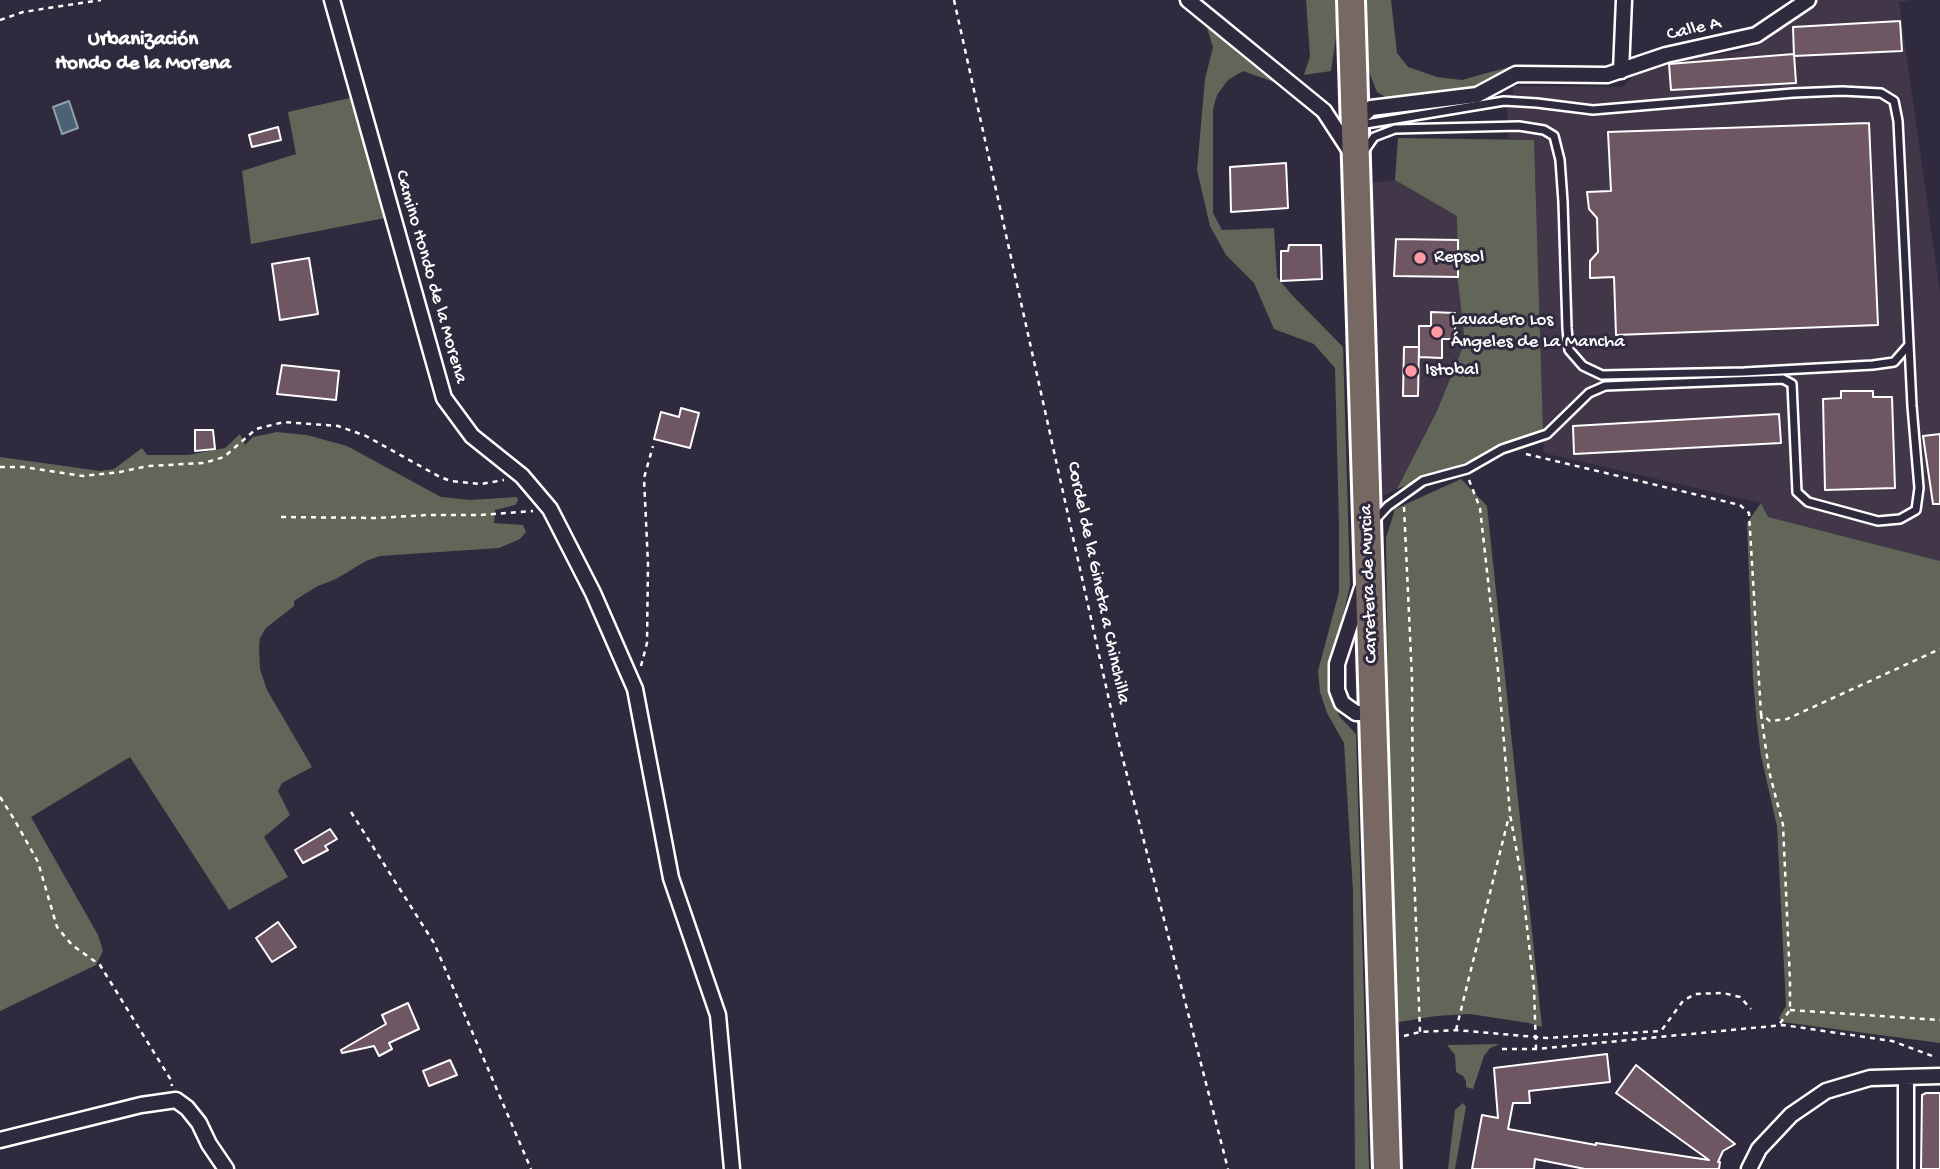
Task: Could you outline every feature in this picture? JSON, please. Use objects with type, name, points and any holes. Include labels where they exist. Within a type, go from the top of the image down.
[{"type":"highway","name":"Carretera de Murcia","points":[[1351,0],[1374,713],[1401,1040],[1387,1169]]},
{"type":"street","name":"Camino Hondo de la Morena","points":[[332,0],[444,398],[472,436],[522,476],[550,509],[593,593],[635,690],[671,878],[718,1015],[732,1169]]},
{"type":"street","points":[[1188,0],[1324,111],[1357,162]]},
{"type":"street","points":[[1622,71],[1624,0]]},
{"type":"street","name":"Calle A","points":[[1356,124],[1371,108],[1477,95],[1516,74],[1607,75],[1666,55],[1756,35],[1808,0]]},
{"type":"street","points":[[1369,566],[1337,664],[1337,690],[1342,704],[1356,713],[1374,713]]},
{"type":"street","points":[[1749,1169],[1759,1149],[1791,1115],[1826,1091],[1870,1078],[1940,1076]]},
{"type":"street","points":[[1906,1078],[1906,1169]]},
{"type":"street","points":[[0,1140],[141,1105],[176,1100],[187,1108],[199,1123],[226,1169]]},
{"type":"lane","points":[[1356,124],[1504,101],[1593,110],[1793,93],[1881,93],[1894,102],[1898,121],[1919,488],[1916,510],[1900,519],[1878,521],[1808,502],[1797,492],[1792,384],[1783,379],[1605,386],[1589,393],[1547,433],[1502,449],[1466,469],[1423,481],[1388,506],[1368,526]]},
{"type":"lane","points":[[1357,162],[1374,137],[1395,129],[1519,126],[1544,130],[1554,136],[1560,160],[1563,202],[1569,351],[1583,366],[1602,374],[1730,372],[1873,365],[1894,362],[1909,346]]},
{"type":"path","points":[[0,20],[23,12],[102,0]]},
{"type":"path","name":"Cordel de la Gineta a Chinchilla","points":[[954,0],[1117,736],[1228,1169]]},
{"type":"path","points":[[0,467],[24,467],[83,476],[148,466],[204,463],[224,457],[256,429],[284,422],[338,426],[366,436],[451,481],[481,484],[522,476]]},
{"type":"path","points":[[635,690],[647,643],[648,564],[644,478],[653,446]]},
{"type":"path","points":[[1502,449],[1740,505],[1749,513],[1761,714],[1769,771],[1783,825],[1790,1010],[1778,1026]]},
{"type":"path","points":[[1466,469],[1480,508],[1510,814],[1521,875],[1534,988],[1536,1049]]},
{"type":"path","points":[[1403,495],[1412,678],[1413,843],[1420,1032]]},
{"type":"path","points":[[281,517],[480,515],[550,509]]},
{"type":"path","points":[[1761,714],[1770,721],[1787,719],[1940,649]]},
{"type":"path","points":[[0,797],[38,863],[57,927],[72,944],[100,965],[171,1080],[176,1100]]},
{"type":"path","points":[[351,812],[434,943],[531,1169]]},
{"type":"path","points":[[1455,1030],[1510,814]]},
{"type":"path","points":[[1401,1040],[1420,1032],[1455,1030],[1536,1037],[1661,1031],[1683,1001],[1695,994],[1723,993],[1740,997],[1751,1009]]},
{"type":"path","points":[[1790,1010],[1940,1020]]},
{"type":"path","points":[[1502,1049],[1536,1049],[1778,1026],[1892,1041],[1935,1057]]},
{"type":"shaded area","points":[[1818,0],[1911,0],[1899,2],[1940,293],[1940,561],[1768,517],[1761,503],[1544,453],[1534,140],[1508,139],[1507,94],[1513,94],[1513,86],[1623,87],[1634,74],[1649,68],[1670,62],[1743,51],[1764,41]]},
{"type":"shaded area","points":[[1395,180],[1457,216],[1465,342],[1437,411],[1397,489],[1383,496],[1371,183]]},
{"type":"green space","points":[[1306,0],[1335,0],[1337,30],[1331,71],[1304,75],[1310,56]]},
{"type":"green space","points":[[1363,0],[1391,0],[1397,53],[1408,67],[1437,77],[1462,80],[1524,65],[1467,93],[1387,98],[1377,92],[1366,64]]},
{"type":"green space","points":[[1207,28],[1264,68],[1274,82],[1243,71],[1228,80],[1217,95],[1213,109],[1213,213],[1222,230],[1274,228],[1277,277],[1343,347],[1350,585],[1330,673],[1329,694],[1340,717],[1356,734],[1369,1169],[1355,1169],[1353,891],[1344,743],[1327,713],[1320,692],[1318,671],[1339,592],[1335,368],[1314,344],[1274,329],[1254,283],[1226,255],[1210,226],[1197,170],[1205,79],[1213,47]]},
{"type":"green space","points":[[350,98],[385,218],[251,244],[242,171],[296,154],[288,112]]},
{"type":"green space","points":[[1398,138],[1534,140],[1543,429],[1397,489],[1437,411],[1465,342],[1458,281],[1457,216],[1395,180]]},
{"type":"green space","points":[[277,432],[307,435],[347,446],[441,497],[470,500],[517,497],[515,505],[495,510],[494,523],[523,525],[526,532],[520,539],[499,548],[380,556],[366,561],[294,601],[294,606],[266,628],[260,638],[260,669],[267,690],[312,767],[282,783],[278,791],[290,815],[264,837],[288,877],[229,910],[130,757],[31,817],[98,935],[103,951],[96,965],[0,1011],[0,457],[100,471],[114,469],[142,448],[147,455],[188,455],[225,448],[240,434],[245,445],[253,437]]},
{"type":"green space","points":[[1461,479],[1487,506],[1542,1027],[1470,1014],[1393,1023],[1386,538],[1395,509]]},
{"type":"green space","points":[[1761,503],[1768,517],[1940,561],[1940,1043],[1782,1022],[1779,1018],[1786,1006],[1777,826],[1761,756],[1757,724],[1747,523]]},
{"type":"green space","points":[[1500,1044],[1490,1048],[1484,1056],[1473,1089],[1466,1087],[1463,1076],[1456,1072],[1455,1055],[1447,1045]]},
{"type":"green space","points":[[1463,1103],[1466,1107],[1455,1169],[1448,1169],[1455,1110]]},
{"type":"water","points":[[69,101],[78,128],[62,134],[53,107]]},
{"type":"building","points":[[1900,21],[1902,51],[1794,56],[1793,27]]},
{"type":"building","points":[[1794,54],[1796,83],[1671,90],[1669,64]]},
{"type":"building","points":[[1869,123],[1878,325],[1616,335],[1614,277],[1590,278],[1590,261],[1598,252],[1597,218],[1589,209],[1587,192],[1611,191],[1608,132]]},
{"type":"building","points":[[278,127],[281,140],[252,147],[249,135]]},
{"type":"building","points":[[1286,163],[1288,208],[1231,212],[1230,167]]},
{"type":"building","name":"Repsol","points":[[1396,239],[1458,240],[1458,277],[1394,276]]},
{"type":"building","points":[[1289,245],[1321,245],[1322,279],[1281,281],[1281,251],[1288,251]]},
{"type":"building","points":[[309,258],[318,314],[280,320],[272,264]]},
{"type":"building","name":"Lavadero Los Ángeles de La Mancha","points":[[1431,312],[1455,313],[1455,339],[1442,339],[1442,358],[1419,357],[1419,326],[1431,326]]},
{"type":"building","name":"Istobal","points":[[1404,347],[1419,347],[1418,396],[1403,396]]},
{"type":"building","points":[[282,365],[339,371],[336,400],[277,394]]},
{"type":"building","points":[[1841,391],[1873,391],[1873,397],[1892,397],[1895,488],[1825,490],[1823,399],[1841,398]]},
{"type":"building","points":[[681,408],[699,413],[690,448],[654,439],[661,412],[679,417]]},
{"type":"building","points":[[1779,414],[1781,443],[1574,454],[1573,426]]},
{"type":"building","points":[[195,430],[213,430],[215,449],[195,451]]},
{"type":"building","points":[[1940,434],[1940,504],[1933,504],[1923,436]]},
{"type":"building","points":[[330,829],[337,839],[325,846],[328,850],[303,863],[295,850]]},
{"type":"building","points":[[278,922],[296,947],[272,962],[256,938]]},
{"type":"building","points":[[408,1003],[419,1029],[389,1043],[392,1049],[379,1056],[374,1046],[342,1053],[341,1050],[386,1024],[382,1015]]},
{"type":"building","points":[[1607,1054],[1610,1082],[1529,1091],[1530,1103],[1513,1103],[1508,1129],[1596,1145],[1709,1160],[1616,1093],[1636,1065],[1735,1144],[1723,1151],[1718,1162],[1719,1169],[1585,1169],[1535,1159],[1534,1169],[1472,1169],[1482,1115],[1498,1118],[1494,1068]]},
{"type":"building","points":[[450,1060],[457,1075],[429,1086],[423,1071]]},
{"type":"building","points":[[1940,1093],[1940,1169],[1921,1169],[1922,1095]]},
{"type":"place","name":"Repsol","points":[[1420,258]]},
{"type":"place","name":"Lavadero Los Ángeles de La Mancha","points":[[1437,332]]},
{"type":"place","name":"Istobal","points":[[1411,371]]},
{"type":"district","name":"Urbanización Hondo de la Morena","points":[[143,53]]}]
